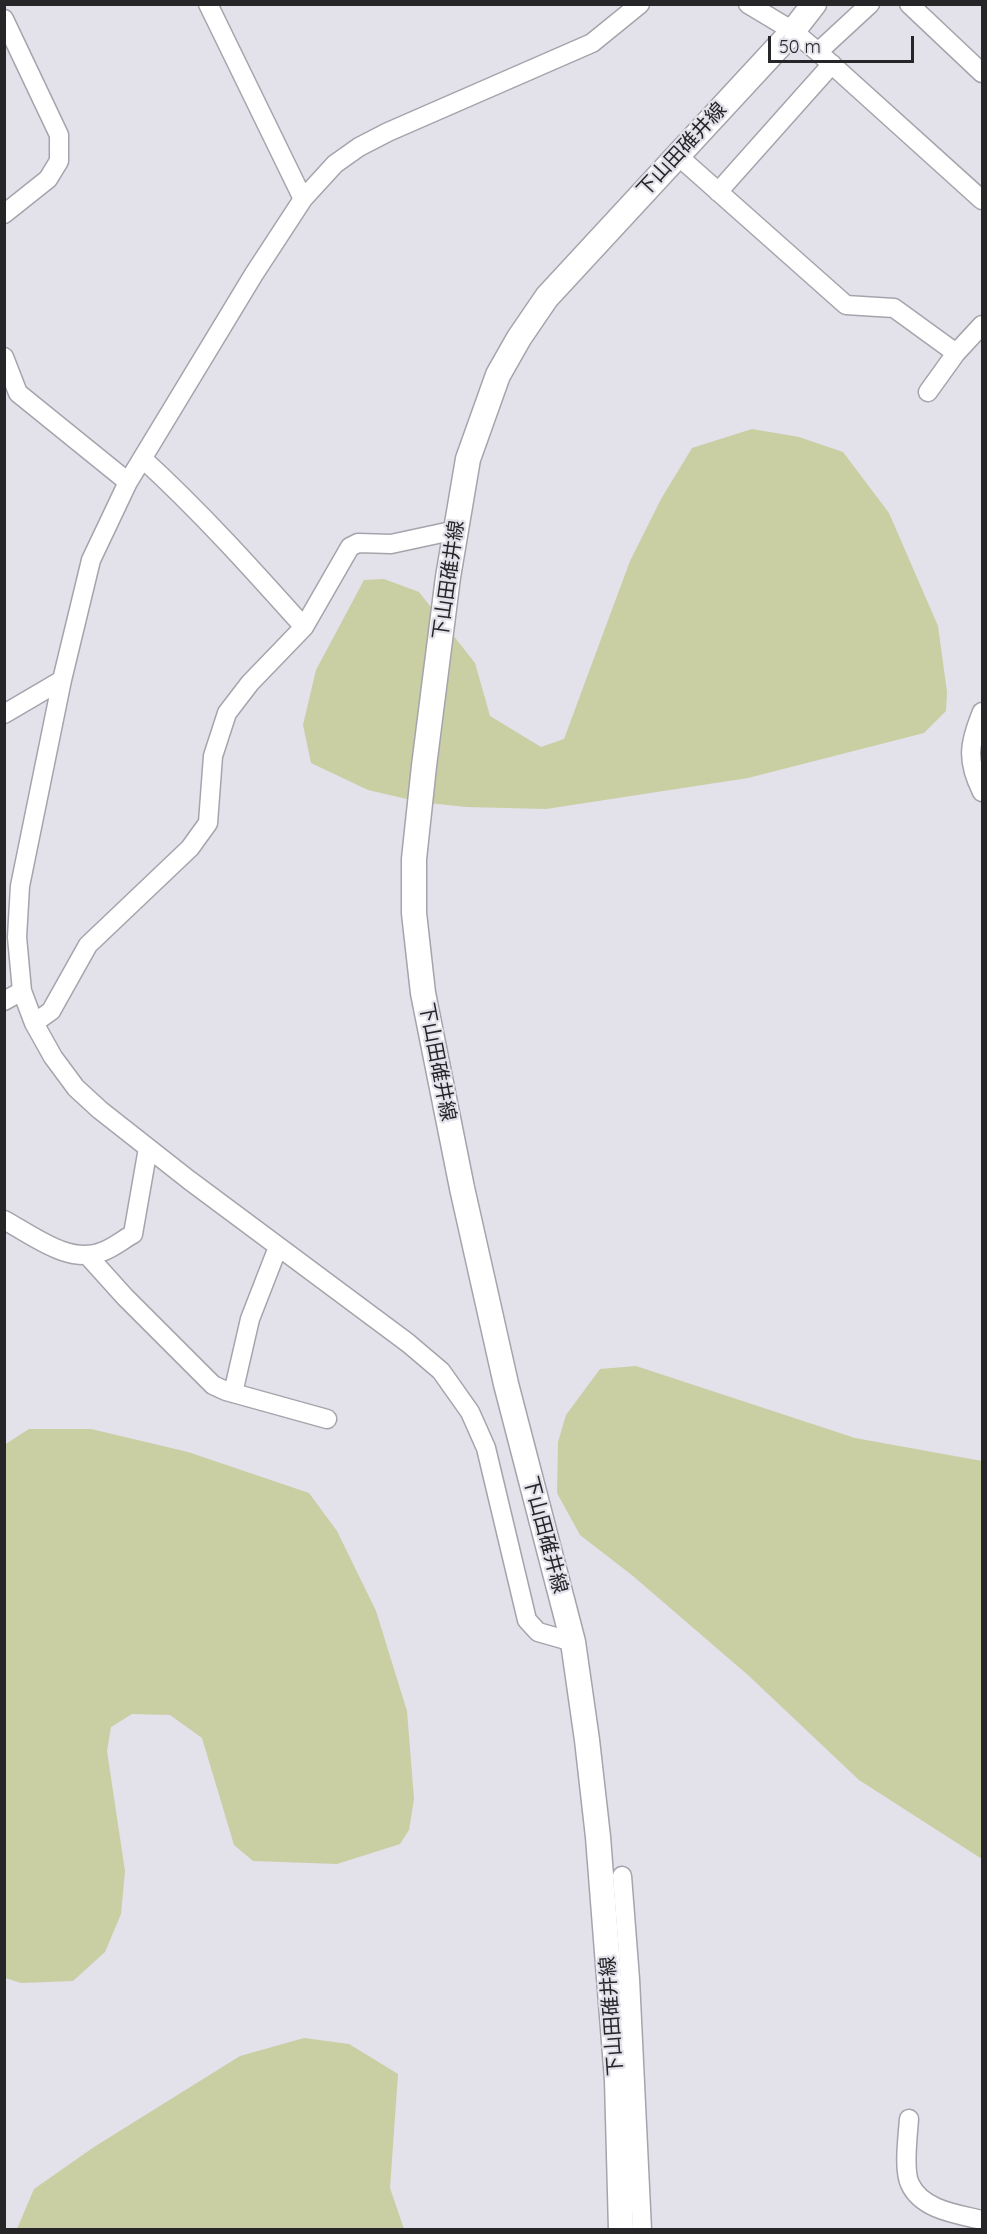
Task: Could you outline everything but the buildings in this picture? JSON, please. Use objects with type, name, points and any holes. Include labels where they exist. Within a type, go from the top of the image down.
[{"type":"main road","name":"下山田碓井線","points":[[621,2229],[617,2080],[598,1837],[573,1642],[506,1384],[462,1188],[423,993],[414,914],[414,859],[423,766],[468,459],[498,375],[519,338],[547,297],[793,31],[814,4]]},
{"type":"street","points":[[208,4],[303,199]]},
{"type":"street","points":[[573,1642],[538,1632],[527,1620],[486,1448],[470,1412],[441,1371],[408,1343],[148,1148],[76,1088],[53,1057],[33,1023],[22,991],[17,937],[20,886],[62,680],[92,560],[128,482],[254,274],[303,199],[335,164],[359,147],[388,132],[592,43],[618,12],[640,4]]},
{"type":"street","points":[[748,4],[793,31],[982,200]]},
{"type":"street","points":[[818,52],[870,4]]},
{"type":"street","points":[[909,4],[982,72]]},
{"type":"street","points":[[4,19],[59,135],[59,161],[48,178],[4,214]]},
{"type":"street","points":[[718,192],[832,64]]},
{"type":"street","points":[[677,155],[846,305],[894,308],[956,353]]},
{"type":"street","points":[[928,392],[956,353],[982,325]]},
{"type":"street","points":[[4,357],[11,397],[128,482]]},
{"type":"street","points":[[143,459],[238,554],[304,627]]},
{"type":"street","points":[[33,1023],[51,1011],[88,945],[190,848],[208,823],[213,756],[227,713],[250,683],[304,627],[350,547],[358,543],[391,544],[456,530]]},
{"type":"street","points":[[4,714],[62,680]]},
{"type":"street","points":[[982,712],[972,737],[970,757],[982,792]]},
{"type":"street","points":[[4,1001],[22,991]]},
{"type":"street","points":[[4,1220],[64,1252],[88,1256],[105,1251],[133,1234],[148,1148]]},
{"type":"street","points":[[233,1393],[250,1319],[278,1247]]},
{"type":"street","points":[[88,1256],[125,1297],[213,1385],[233,1393],[327,1419]]},
{"type":"street","points":[[622,1876],[642,2229]]},
{"type":"street","points":[[909,2119],[906,2153],[909,2183],[924,2201],[941,2209],[982,2220]]},
{"type":"green space","points":[[752,429],[799,437],[843,452],[889,513],[938,626],[947,692],[946,711],[924,733],[748,778],[546,809],[466,807],[420,802],[368,790],[311,763],[303,725],[316,670],[364,580],[384,579],[419,592],[475,663],[490,716],[541,747],[564,739],[630,561],[661,499],[692,448]]},
{"type":"green space","points":[[636,1366],[855,1438],[982,1461],[982,1859],[859,1780],[749,1676],[633,1576],[580,1535],[557,1493],[558,1442],[566,1415],[600,1369]]},
{"type":"green space","points":[[29,1429],[91,1429],[188,1452],[309,1493],[337,1531],[376,1611],[407,1711],[414,1799],[409,1830],[400,1844],[337,1864],[253,1861],[234,1845],[202,1738],[170,1715],[132,1714],[111,1727],[107,1751],[125,1871],[121,1914],[105,1952],[73,1981],[21,1983],[5,1978],[4,1445]]},
{"type":"green space","points":[[304,2038],[349,2044],[398,2074],[390,2188],[404,2229],[17,2229],[34,2189],[94,2147],[240,2056]]}]
